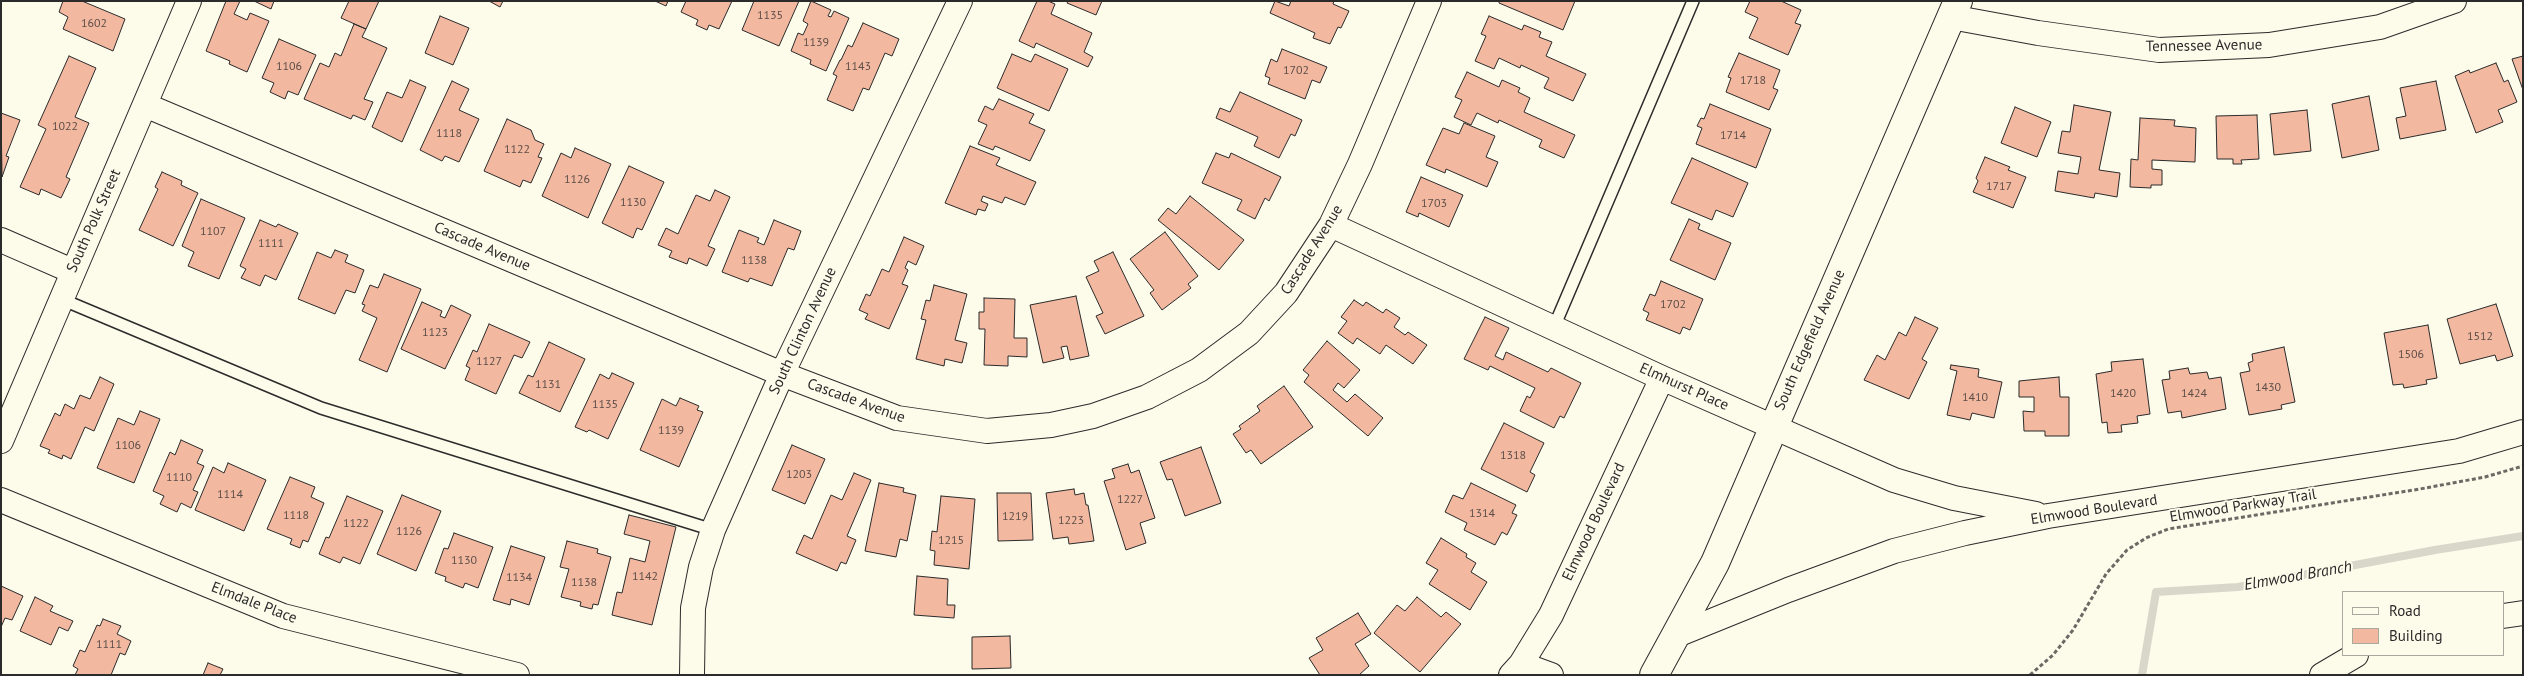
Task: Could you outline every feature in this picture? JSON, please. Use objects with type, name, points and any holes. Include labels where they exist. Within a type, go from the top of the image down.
[{"type":"street","name":"South Polk Street","points":[[1,441],[72,271],[189,1]]},
{"type":"street","name":"South Clinton Avenue","points":[[692,675],[693,608],[701,567],[713,530],[782,374],[960,1]]},
{"type":"street","name":"Cascade Avenue","points":[[145,105],[782,374],[897,418],[987,431],[1051,425],[1093,416],[1147,397],[1200,370],[1249,333],[1286,293],[1331,225],[1360,164],[1429,1]]},
{"type":"street","name":"Tennessee Avenue","points":[[1954,9],[2038,33],[2159,50],[2269,45],[2380,27],[2454,1]]},
{"type":"street","name":"South Edgefield Avenue","points":[[1654,675],[1715,563],[1772,427],[1954,9]]},
{"type":"street","name":"Elmhurst Place","points":[[1331,225],[1662,378],[1894,480],[1954,498],[2048,516]]},
{"type":"street","points":[[1,240],[72,271]]},
{"type":"street","name":"Elmwood Boulevard","points":[[1551,675],[1516,669],[1551,615],[1662,378]]},
{"type":"street","name":"Elmwood Boulevard","points":[[1677,635],[1788,590],[1894,551],[1965,533],[2048,516],[2459,451],[2523,432]]},
{"type":"street","name":"Elmdale Place","points":[[1,500],[283,616],[517,675]]},
{"type":"street","points":[[2504,616],[2523,613]]},
{"type":"street","points":[[2322,675],[2354,656]]},
{"type":"lane","points":[[1554,327],[1693,1]]},
{"type":"lane","points":[[61,299],[321,408],[713,530]]},
{"type":"path","name":"Elmwood Parkway Trail","points":[[2030,675],[2053,655],[2072,630],[2106,574],[2127,550],[2146,538],[2168,529],[2420,489],[2485,477],[2523,466]]},
{"type":"building","points":[[63,1],[82,1],[125,19],[113,51],[63,29],[68,17],[59,12]]},
{"type":"building","points":[[226,1],[240,1],[234,14],[247,20],[250,13],[269,21],[247,72],[229,64],[230,61],[206,51]]},
{"type":"building","points":[[254,1],[274,1],[271,9]]},
{"type":"building","points":[[349,1],[379,1],[366,29],[341,18]]},
{"type":"building","points":[[489,1],[503,1],[500,7]]},
{"type":"building","points":[[655,1],[668,1],[666,6]]},
{"type":"building","points":[[686,1],[732,1],[719,29],[709,25],[707,30],[696,25],[698,20],[681,12]]},
{"type":"building","points":[[754,1],[799,1],[779,46],[742,30]]},
{"type":"building","points":[[811,1],[831,10],[828,16],[831,17],[834,11],[849,18],[826,71],[810,64],[811,60],[791,51],[798,33],[803,35],[808,24],[803,21]]},
{"type":"building","points":[[1037,1],[1048,1],[1055,4],[1051,14],[1092,33],[1084,52],[1093,57],[1088,67],[1036,43],[1034,48],[1019,41]]},
{"type":"building","points":[[1068,1],[1102,1],[1096,15],[1067,3]]},
{"type":"building","points":[[1275,1],[1289,6],[1291,1],[1334,1],[1333,4],[1349,11],[1341,28],[1338,27],[1330,44],[1313,38],[1315,33],[1270,13]]},
{"type":"building","points":[[1499,1],[1575,1],[1563,30],[1499,3]]},
{"type":"building","points":[[1750,1],[1781,1],[1801,10],[1795,23],[1801,25],[1788,55],[1749,38],[1758,18],[1745,12]]},
{"type":"building","points":[[440,16],[469,28],[453,65],[425,53]]},
{"type":"building","points":[[1489,16],[1522,30],[1524,25],[1541,32],[1539,37],[1552,42],[1546,56],[1586,74],[1573,101],[1544,88],[1549,78],[1521,65],[1520,68],[1499,58],[1494,69],[1475,61],[1486,36],[1481,34]]},
{"type":"building","points":[[863,23],[899,39],[892,56],[885,53],[869,90],[863,88],[853,111],[827,100],[837,76],[833,74],[848,45],[852,47]]},
{"type":"building","points":[[354,24],[366,29],[362,37],[387,48],[364,99],[373,102],[365,120],[353,115],[351,119],[304,99],[320,63],[329,67],[335,53],[341,56]]},
{"type":"building","points":[[279,39],[316,55],[298,95],[288,91],[285,99],[270,92],[274,83],[262,78]]},
{"type":"building","points":[[1282,49],[1327,67],[1320,83],[1312,80],[1305,99],[1268,84],[1270,78],[1265,76],[1271,59],[1277,62]]},
{"type":"building","points":[[1739,53],[1780,70],[1773,88],[1778,90],[1769,110],[1726,92],[1731,78],[1728,77]]},
{"type":"building","points":[[1012,54],[1031,62],[1035,54],[1068,69],[1049,111],[997,88]]},
{"type":"building","points":[[69,56],[96,68],[75,117],[89,123],[66,177],[70,179],[61,198],[41,189],[39,195],[20,187],[46,129],[38,125]]},
{"type":"building","points":[[2523,56],[2523,90],[2512,59]]},
{"type":"building","points":[[2496,63],[2504,82],[2508,80],[2517,102],[2498,110],[2503,122],[2476,133],[2455,76],[2469,70],[2470,73]]},
{"type":"building","points":[[1467,72],[1499,87],[1502,80],[1520,88],[1518,92],[1530,98],[1524,112],[1575,135],[1564,158],[1539,147],[1542,140],[1499,120],[1498,123],[1477,113],[1471,125],[1454,117],[1462,100],[1455,97]]},
{"type":"building","points":[[410,80],[426,87],[402,142],[372,127],[387,92],[402,98]]},
{"type":"building","points":[[452,81],[469,89],[459,110],[479,119],[459,162],[445,156],[442,161],[420,150]]},
{"type":"building","points":[[2436,81],[2446,130],[2400,139],[2396,118],[2406,116],[2400,88]]},
{"type":"building","points":[[1240,92],[1302,120],[1295,136],[1291,134],[1279,158],[1254,146],[1258,137],[1216,118],[1220,108],[1230,112]]},
{"type":"building","points":[[2369,96],[2379,150],[2342,158],[2332,104]]},
{"type":"building","points":[[999,99],[1034,114],[1029,123],[1045,130],[1030,161],[995,146],[993,150],[978,144],[987,125],[978,121],[985,106],[993,110]]},
{"type":"building","points":[[1710,104],[1771,129],[1756,168],[1696,144],[1702,128],[1697,126],[1701,118],[1704,119]]},
{"type":"building","points":[[2074,105],[2111,112],[2099,170],[2120,173],[2117,197],[2095,193],[2094,198],[2055,191],[2058,171],[2078,174],[2081,157],[2058,153],[2062,131],[2070,132]]},
{"type":"building","points":[[2015,107],[2051,122],[2037,157],[2001,143]]},
{"type":"building","points":[[2307,110],[2311,151],[2274,155],[2270,114]]},
{"type":"building","points":[[1,113],[20,120],[6,156],[9,157],[2,177]]},
{"type":"building","points":[[2257,115],[2259,159],[2241,160],[2242,164],[2233,164],[2233,159],[2217,159],[2216,116]]},
{"type":"building","points":[[2140,118],[2175,120],[2174,126],[2196,128],[2195,162],[2152,160],[2152,169],[2162,170],[2162,185],[2151,185],[2151,188],[2130,187],[2131,159],[2138,160]]},
{"type":"building","points":[[507,119],[531,130],[535,140],[544,144],[538,157],[542,158],[531,183],[523,180],[520,187],[484,171]]},
{"type":"building","points":[[1464,123],[1495,136],[1486,157],[1498,162],[1487,187],[1446,169],[1445,173],[1426,165],[1443,128],[1459,134]]},
{"type":"building","points":[[970,146],[1000,158],[996,165],[1036,182],[1025,205],[1005,197],[1002,203],[983,196],[981,201],[988,204],[985,211],[978,209],[976,215],[945,203]]},
{"type":"building","points":[[575,148],[611,164],[588,218],[542,196],[561,153],[571,158]]},
{"type":"building","points":[[1216,153],[1229,158],[1231,153],[1281,177],[1269,201],[1265,198],[1255,219],[1237,210],[1242,200],[1202,183]]},
{"type":"building","points":[[1985,157],[2010,167],[2008,170],[2026,177],[2013,208],[1973,192],[1978,181],[1976,178]]},
{"type":"building","points":[[1692,158],[1748,183],[1733,217],[1716,210],[1712,220],[1671,203]]},
{"type":"building","points":[[629,166],[664,182],[642,230],[637,228],[633,238],[602,223]]},
{"type":"building","points":[[162,172],[182,181],[181,185],[198,193],[173,246],[139,230],[158,189],[155,187]]},
{"type":"building","points":[[1421,177],[1463,195],[1449,227],[1419,213],[1418,217],[1406,212]]},
{"type":"building","points":[[715,190],[730,197],[708,246],[715,249],[707,266],[689,258],[687,264],[669,257],[672,251],[658,245],[666,228],[678,234],[696,195],[710,201]]},
{"type":"building","points":[[1190,196],[1244,240],[1219,270],[1158,220],[1168,208],[1176,214]]},
{"type":"building","points":[[201,199],[245,218],[219,279],[188,266],[194,252],[182,246]]},
{"type":"building","points":[[1689,219],[1700,224],[1698,229],[1731,243],[1715,280],[1670,260]]},
{"type":"building","points":[[260,220],[276,227],[278,224],[298,233],[276,280],[265,275],[260,286],[241,278],[246,269],[240,266]]},
{"type":"building","points":[[774,220],[801,231],[794,250],[788,248],[772,286],[750,278],[748,282],[722,272],[739,230],[759,238],[757,242],[764,245]]},
{"type":"building","points":[[1165,232],[1198,276],[1188,284],[1191,288],[1162,310],[1150,293],[1154,290],[1130,259]]},
{"type":"building","points":[[904,237],[924,246],[916,265],[908,261],[905,268],[908,270],[902,284],[908,286],[889,329],[865,319],[868,314],[859,310],[866,294],[870,296],[882,269],[889,272]]},
{"type":"building","points":[[335,250],[348,255],[345,262],[364,270],[355,293],[346,290],[335,314],[298,299],[317,252],[331,258]]},
{"type":"building","points":[[1113,252],[1144,316],[1105,334],[1096,316],[1103,313],[1086,277],[1099,271],[1094,261]]},
{"type":"building","points":[[384,274],[421,289],[387,372],[359,360],[377,318],[362,311],[365,305],[362,304],[370,285],[378,288]]},
{"type":"building","points":[[1661,281],[1703,299],[1690,330],[1683,327],[1680,334],[1646,320],[1649,313],[1643,310],[1650,294],[1655,296]]},
{"type":"building","points":[[934,285],[967,294],[955,340],[967,343],[962,363],[945,359],[944,366],[916,359],[926,320],[921,319],[926,300],[930,301]]},
{"type":"building","points":[[1076,296],[1089,356],[1070,360],[1067,346],[1061,347],[1064,358],[1043,363],[1030,305]]},
{"type":"building","points":[[984,298],[1015,299],[1014,338],[1027,338],[1027,357],[1008,356],[1008,366],[984,365],[985,329],[979,329],[979,312],[984,312]]},
{"type":"building","points":[[1354,300],[1363,306],[1366,302],[1383,313],[1386,309],[1400,318],[1394,327],[1405,335],[1408,332],[1427,345],[1413,364],[1386,345],[1380,354],[1357,338],[1353,344],[1338,333],[1347,321],[1341,317]]},
{"type":"building","points":[[422,302],[442,311],[440,316],[445,318],[451,305],[471,315],[445,369],[401,349]]},
{"type":"building","points":[[2496,304],[2513,356],[2497,361],[2495,355],[2460,364],[2447,319]]},
{"type":"building","points":[[1485,317],[1509,328],[1495,356],[1503,360],[1506,352],[1548,372],[1551,368],[1581,383],[1564,418],[1560,416],[1554,428],[1520,411],[1527,396],[1530,398],[1535,388],[1490,366],[1488,370],[1464,359]]},
{"type":"building","points":[[1915,317],[1938,328],[1922,359],[1927,362],[1909,399],[1864,380],[1877,355],[1885,360],[1899,332],[1906,336]]},
{"type":"building","points":[[489,324],[530,342],[522,358],[514,355],[496,394],[465,380],[470,368],[466,366],[473,350],[477,352]]},
{"type":"building","points":[[2428,325],[2437,378],[2426,380],[2427,384],[2404,388],[2403,384],[2393,385],[2384,333]]},
{"type":"building","points":[[1327,341],[1360,370],[1344,388],[1338,383],[1333,390],[1347,402],[1355,394],[1383,418],[1368,436],[1304,382],[1309,375],[1303,370]]},
{"type":"building","points":[[549,342],[585,359],[560,412],[519,393],[528,375],[533,377]]},
{"type":"building","points":[[2284,347],[2295,402],[2281,405],[2282,409],[2249,415],[2240,373],[2250,371],[2248,363],[2253,361],[2252,354]]},
{"type":"building","points":[[2143,359],[2150,414],[2137,416],[2138,423],[2121,425],[2122,432],[2108,433],[2107,422],[2102,423],[2096,374],[2112,371],[2111,362]]},
{"type":"building","points":[[1951,365],[1979,369],[1978,377],[2002,382],[1994,418],[1972,413],[1970,420],[1947,415],[1957,371],[1950,369]]},
{"type":"building","points":[[2188,368],[2190,374],[2207,372],[2209,379],[2221,377],[2226,409],[2182,418],[2181,411],[2168,413],[2162,380],[2170,379],[2169,371]]},
{"type":"building","points":[[612,373],[634,383],[608,439],[589,430],[587,432],[575,427],[600,374],[609,379]]},
{"type":"building","points":[[100,377],[114,384],[94,431],[85,427],[71,459],[63,455],[62,459],[48,453],[50,450],[40,446],[55,413],[60,416],[65,404],[74,409],[80,395],[90,399]]},
{"type":"building","points":[[2059,377],[2060,397],[2069,397],[2069,436],[2045,436],[2045,431],[2024,431],[2023,411],[2034,412],[2034,397],[2019,397],[2019,381]]},
{"type":"building","points":[[1284,386],[1313,427],[1261,464],[1251,450],[1246,453],[1233,434],[1241,429],[1239,426],[1260,411],[1257,406]]},
{"type":"building","points":[[680,398],[699,406],[697,410],[703,412],[679,467],[640,450],[662,399],[676,406]]},
{"type":"building","points":[[140,411],[160,419],[134,483],[97,468],[118,418],[134,425]]},
{"type":"building","points":[[1504,423],[1544,443],[1530,472],[1535,475],[1527,492],[1481,469]]},
{"type":"building","points":[[181,440],[203,450],[197,463],[204,466],[193,490],[198,492],[191,508],[181,503],[177,512],[160,504],[164,496],[153,491],[170,452],[175,455]]},
{"type":"building","points":[[792,445],[825,459],[805,504],[772,490]]},
{"type":"building","points":[[1201,447],[1221,503],[1185,516],[1172,479],[1167,480],[1160,462]]},
{"type":"building","points":[[228,463],[266,480],[244,531],[195,510],[213,467],[224,473]]},
{"type":"building","points":[[1128,464],[1131,473],[1139,470],[1155,518],[1140,523],[1146,543],[1126,550],[1104,481],[1115,478],[1112,469]]},
{"type":"building","points":[[854,473],[871,480],[847,536],[856,540],[846,564],[841,562],[837,571],[796,553],[804,535],[812,539],[831,495],[842,500]]},
{"type":"building","points":[[290,477],[315,487],[311,497],[324,503],[308,542],[303,540],[300,548],[290,544],[292,539],[267,529]]},
{"type":"building","points":[[879,483],[904,488],[903,492],[916,495],[907,541],[900,539],[896,557],[865,551]]},
{"type":"building","points":[[1471,483],[1516,505],[1512,513],[1517,515],[1507,535],[1502,532],[1495,545],[1464,530],[1467,523],[1445,512],[1453,495],[1463,499]]},
{"type":"building","points":[[1074,489],[1075,495],[1084,493],[1094,541],[1069,544],[1068,537],[1053,539],[1046,493]]},
{"type":"building","points":[[997,493],[1031,493],[1033,540],[998,541]]},
{"type":"building","points":[[402,495],[441,511],[416,571],[377,554]]},
{"type":"building","points":[[347,496],[383,511],[360,564],[343,557],[340,563],[319,554],[326,537],[329,538]]},
{"type":"building","points":[[941,496],[975,499],[969,569],[934,565],[935,551],[930,550],[932,531],[937,532]]},
{"type":"building","points":[[629,515],[676,527],[652,625],[612,615],[617,592],[622,593],[630,558],[645,562],[650,541],[624,534]]},
{"type":"building","points":[[454,533],[493,547],[478,588],[465,583],[463,588],[445,581],[446,577],[435,573],[444,548],[448,549]]},
{"type":"building","points":[[1441,538],[1467,554],[1466,557],[1476,563],[1471,572],[1487,582],[1470,610],[1429,584],[1438,570],[1426,563]]},
{"type":"building","points":[[567,541],[598,549],[597,553],[611,557],[598,605],[593,604],[592,609],[580,606],[581,602],[561,597],[569,569],[560,567]]},
{"type":"building","points":[[511,546],[545,557],[529,605],[511,599],[510,605],[493,600]]},
{"type":"building","points":[[917,576],[948,579],[947,605],[955,605],[954,618],[914,615]]},
{"type":"building","points":[[1,586],[23,596],[12,620],[5,618],[1,627]]},
{"type":"building","points":[[35,597],[53,606],[50,611],[73,621],[68,631],[59,627],[51,645],[20,631]]},
{"type":"building","points":[[1417,597],[1441,617],[1446,612],[1461,624],[1420,672],[1374,633],[1397,605],[1405,611]]},
{"type":"building","points":[[1358,613],[1371,634],[1355,644],[1369,666],[1359,675],[1320,675],[1309,658],[1323,650],[1316,638]]},
{"type":"building","points":[[103,619],[121,626],[117,634],[131,641],[125,655],[120,653],[111,675],[75,675],[78,669],[73,666],[80,650],[85,652],[97,625],[100,626]]},
{"type":"building","points":[[1010,636],[1011,668],[972,669],[972,637]]},
{"type":"building","points":[[208,663],[223,669],[220,675],[203,675]]},
{"type":"waterway","name":"Elmwood Branch","points":[[2142,675],[2156,592],[2238,587],[2435,550],[2523,536]]}]
